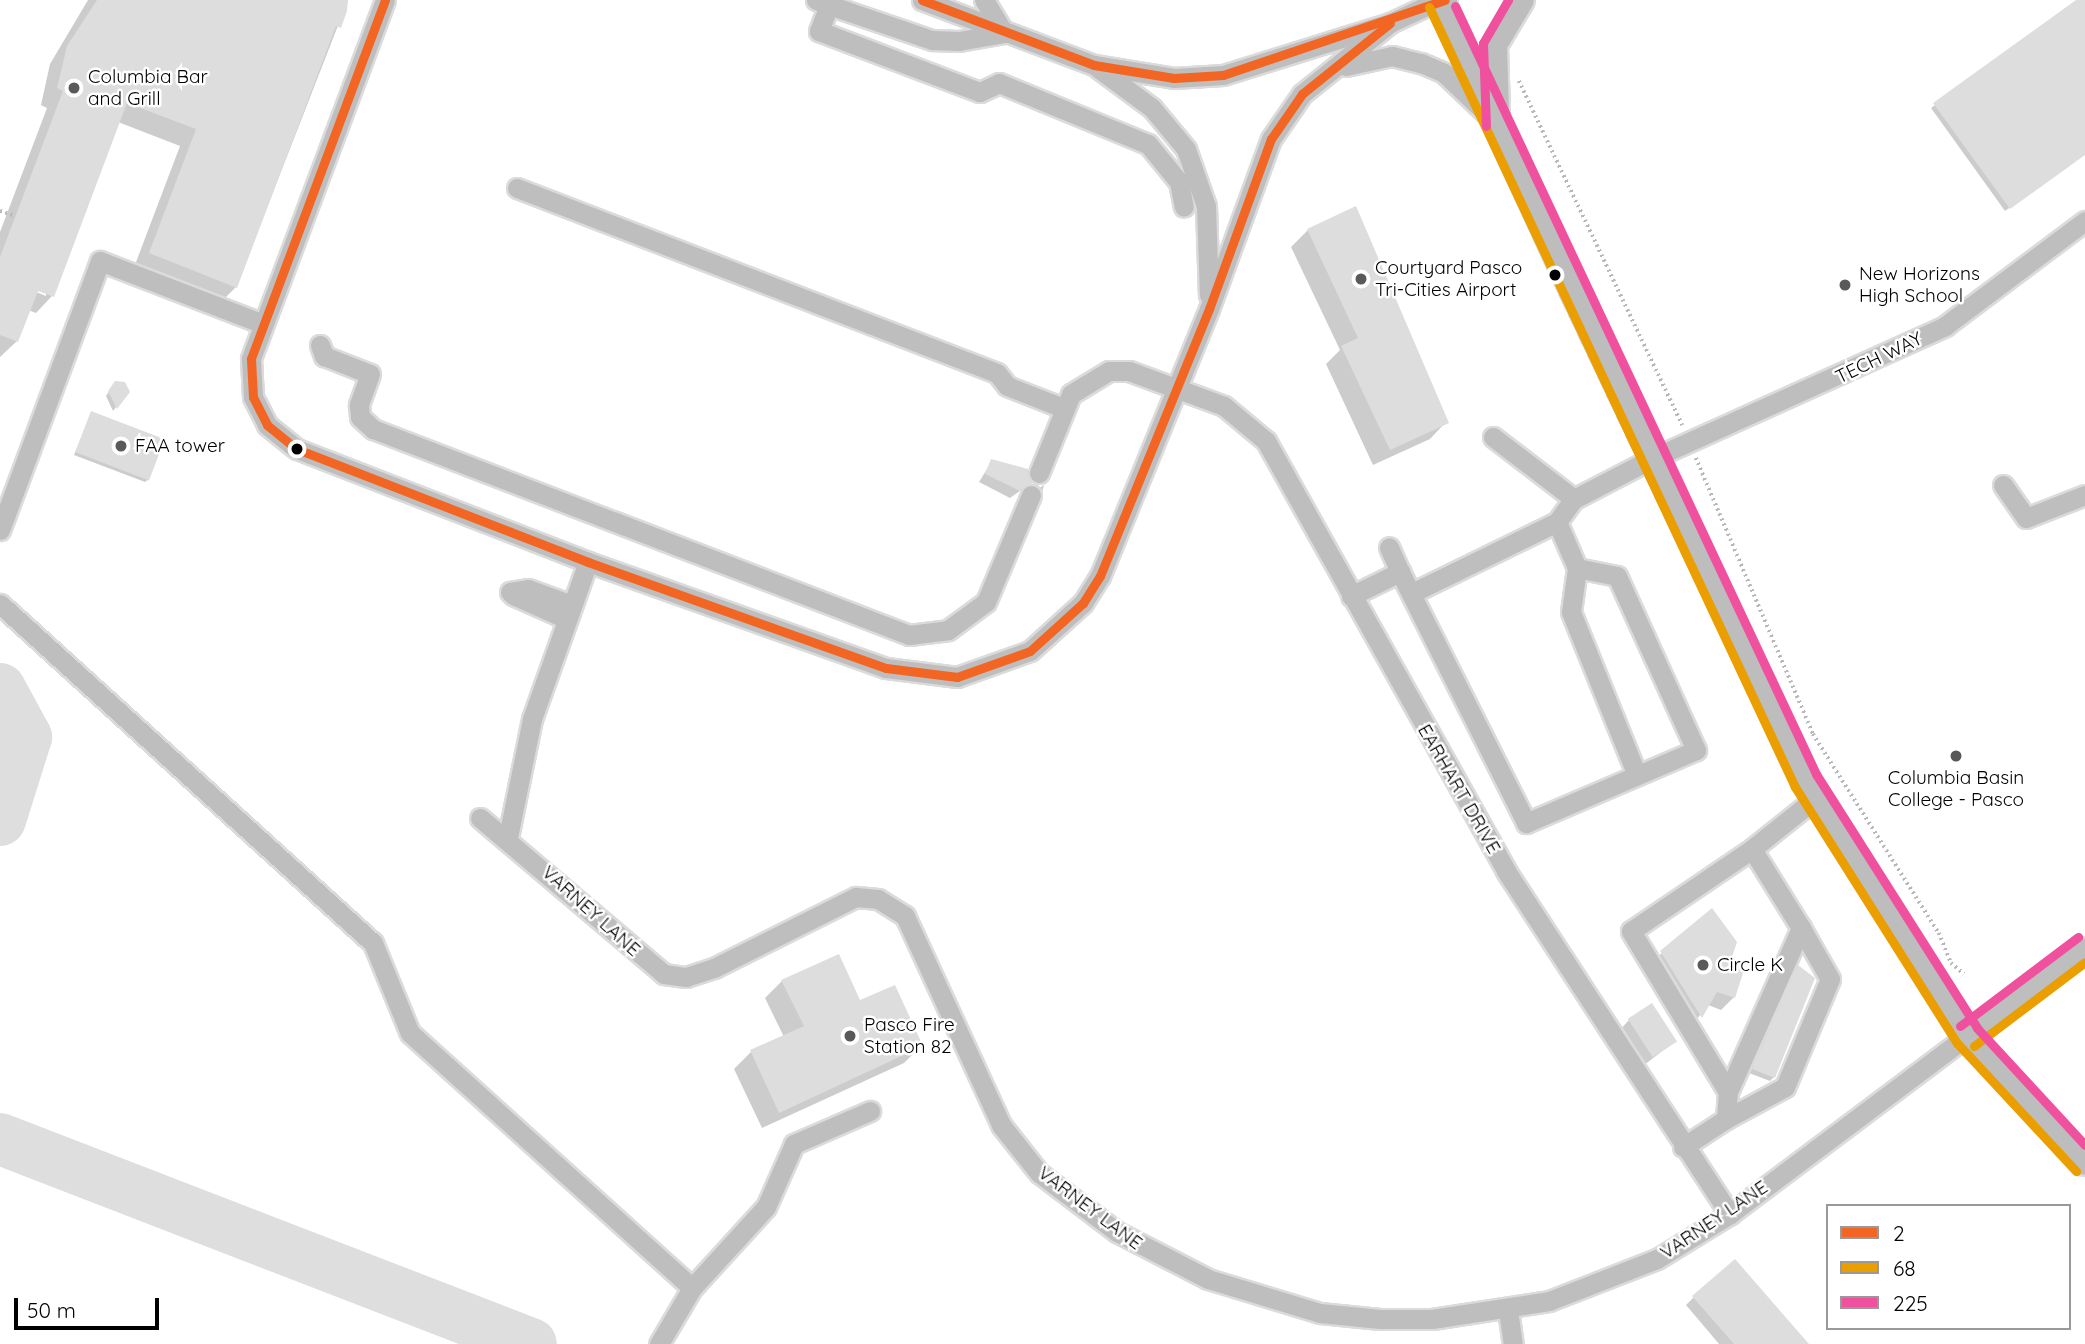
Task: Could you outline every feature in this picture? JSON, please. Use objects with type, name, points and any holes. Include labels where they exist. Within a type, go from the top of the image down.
[{"type":"main road","points":[[1498,128],[1495,45],[1522,0]]},
{"type":"main road","points":[[1441,1],[1651,459],[1816,798],[1967,1036],[2085,1163]]},
{"type":"street","points":[[385,0],[263,324],[250,383],[258,411],[281,439],[588,562],[886,668],[957,677],[1030,651],[1083,603],[1100,576],[1177,388],[1271,139],[1302,94],[1390,23]]},
{"type":"street","points":[[922,0],[1094,65],[1160,78],[1223,75],[1390,23],[1441,1]]},
{"type":"street","points":[[984,0],[1004,33]]},
{"type":"street","points":[[1004,33],[932,40],[823,3],[820,31],[980,92],[999,83],[1149,144],[1179,181],[1184,207]]},
{"type":"street","points":[[1335,70],[1392,56],[1421,63],[1469,93],[1498,128]]},
{"type":"street","points":[[1094,65],[1152,108],[1186,149],[1206,205],[1209,309]]},
{"type":"street","points":[[517,188],[997,373],[1007,386],[1063,408]]},
{"type":"street","name":"TECH WAY","points":[[1574,499],[1651,459],[1945,326],[2085,221]]},
{"type":"street","points":[[0,530],[100,261],[263,324]]},
{"type":"street","points":[[320,345],[324,356],[370,374],[359,405],[365,425],[898,632],[948,630],[986,602],[1031,495]]},
{"type":"street","name":"EARHART DRIVE","points":[[1039,473],[1063,408],[1082,383],[1109,370],[1177,388],[1224,406],[1266,441],[1499,860],[1683,1147],[1730,1214]]},
{"type":"street","points":[[1412,593],[1557,522],[1574,499],[1493,437]]},
{"type":"street","points":[[2003,485],[2026,518],[2085,495]]},
{"type":"street","points":[[1557,522],[1577,568],[1571,612],[1637,775]]},
{"type":"street","points":[[1389,547],[1526,823],[1696,750],[1617,576],[1577,568]]},
{"type":"street","points":[[508,837],[532,719],[588,562]]},
{"type":"street","points":[[1351,596],[1401,572]]},
{"type":"street","points":[[0,604],[373,943],[410,1033],[692,1288]]},
{"type":"street","points":[[1728,1092],[1631,931],[1752,849],[1816,798]]},
{"type":"street","name":"VARNEY LANE","points":[[480,818],[508,837],[664,974],[686,977],[714,968],[856,898],[878,899],[905,916],[1000,1125],[1040,1173],[1158,1257],[1320,1313],[1432,1319],[1508,1310],[1599,1286],[1730,1214],[2085,947]]},
{"type":"street","points":[[1683,1147],[1785,1087],[1830,979],[1752,849]]},
{"type":"street","points":[[1727,1119],[1728,1092],[1801,928]]},
{"type":"street","points":[[659,1344],[692,1288],[766,1207],[794,1144],[870,1111]]},
{"type":"street","points":[[1508,1310],[1513,1344]]},
{"type":"path","points":[[1519,80],[1690,441],[1813,734],[1939,933],[1951,963],[1964,974]]},
{"type":"path","points":[[0,211],[15,216]]},
{"type":"building","points":[[97,0],[348,0],[341,28],[336,26],[237,288],[149,253],[196,129],[127,103],[54,297],[38,291],[18,342],[0,335],[0,257],[63,91],[57,88],[67,46]]},
{"type":"building","points":[[2076,0],[2085,0],[2085,155],[2010,209],[1933,103]]},
{"type":"building","name":"Courtyard Pasco Tri-Cities Airport","points":[[1356,206],[1449,423],[1390,450],[1341,346],[1358,338],[1307,229]]},
{"type":"building","points":[[115,381],[125,382],[130,392],[117,409],[108,391]]},
{"type":"building","name":"FAA tower","points":[[91,411],[165,439],[149,480],[75,452]]},
{"type":"building","points":[[991,459],[1028,469],[1033,483],[1020,491],[985,474]]},
{"type":"building","name":"Circle K","points":[[1712,908],[1737,942],[1730,963],[1745,967],[1735,998],[1717,992],[1702,1018],[1660,951]]},
{"type":"building","name":"Pasco Fire Station 82","points":[[839,954],[860,1000],[895,985],[923,1046],[779,1113],[750,1050],[804,1026],[781,980]]},
{"type":"building","name":"Circle K","points":[[1798,965],[1815,978],[1775,1078],[1752,1069]]},
{"type":"building","points":[[1652,1003],[1677,1042],[1653,1057],[1628,1019]]},
{"type":"building","points":[[1735,1259],[1809,1344],[1734,1344],[1692,1296]]},
{"type":"taxiway","points":[[0,689],[26,737],[0,820]]},
{"type":"taxiway","points":[[0,1139],[531,1344]]},
{"type":"transit line","name":"2","points":[[385,0],[251,359],[253,397],[267,425],[297,449],[588,562],[886,668],[957,677],[1030,651],[1083,603],[1100,576],[1209,309],[1271,139],[1302,94],[1390,23]]},
{"type":"transit line","name":"2","points":[[922,0],[1094,65],[1174,78],[1223,75],[1445,0]]},
{"type":"transit line","name":"225","points":[[1486,126],[1483,43],[1508,0]]},
{"type":"transit line","name":"225","points":[[1455,6],[1816,774],[1977,1028],[2085,1145]]},
{"type":"transit line","name":"68","points":[[1429,7],[1795,787],[1957,1043],[2076,1171]]},
{"type":"transit line","name":"225","points":[[1960,1026],[2078,937]]},
{"type":"transit line","name":"68","points":[[1974,1046],[2085,962]]},
{"type":"place","name":"Columbia Bar and Grill","points":[[74,88]]},
{"type":"place","name":"Courtyard Pasco Tri-Cities Airport","points":[[1361,279]]},
{"type":"place","name":"New Horizons High School","points":[[1845,285]]},
{"type":"place","name":"FAA tower","points":[[121,446]]},
{"type":"place","name":"Columbia Basin College - Pasco","points":[[1956,756]]},
{"type":"place","name":"Circle K","points":[[1703,965]]},
{"type":"place","name":"Pasco Fire Station 82","points":[[850,1036]]}]
